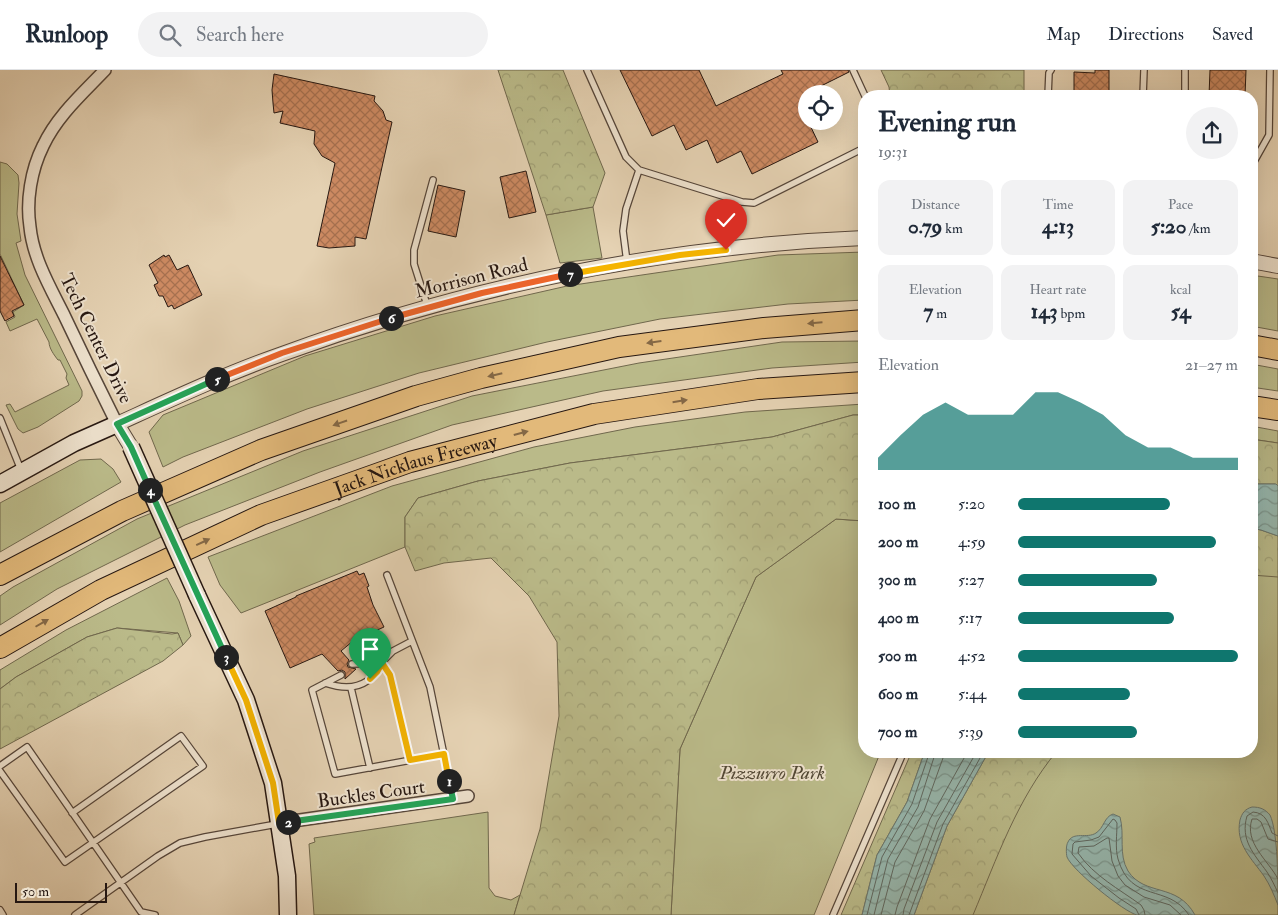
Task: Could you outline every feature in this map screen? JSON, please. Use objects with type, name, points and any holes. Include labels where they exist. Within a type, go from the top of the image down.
[{"type":"highway","points":[[0,576],[122,511],[261,450],[416,396],[481,378],[619,347],[764,328],[858,320]]},
{"type":"highway","points":[[1258,346],[1278,350]]},
{"type":"highway","name":"Jack Nicklaus Freeway","points":[[0,648],[101,590],[261,515],[410,462],[594,414],[758,388],[858,382]]},
{"type":"highway","points":[[1258,407],[1278,410]]},
{"type":"main road","name":"Morrison Road","points":[[0,484],[74,443],[117,424]]},
{"type":"main road","name":"Tech Center Drive","points":[[131,447],[246,700],[273,783],[287,876],[288,915]]},
{"type":"street","name":"Tech Center Drive","points":[[105,70],[58,120],[42,147],[33,175],[29,200],[30,228],[36,253],[46,279],[117,424],[131,447]]},
{"type":"street","name":"Morrison Road","points":[[117,424],[223,376],[282,353],[374,323],[502,288],[574,272],[680,255],[772,244],[858,238]]},
{"type":"street","points":[[1258,262],[1278,266]]},
{"type":"street","name":"Buckles Court","points":[[279,823],[468,796]]},
{"type":"lane","points":[[587,70],[626,157],[639,170],[742,202],[754,203],[858,151]]},
{"type":"lane","points":[[853,70],[862,90]]},
{"type":"lane","points":[[1048,90],[1049,73],[1051,70]]},
{"type":"lane","points":[[1143,90],[1144,70]]},
{"type":"lane","points":[[1185,70],[1185,90]]},
{"type":"lane","points":[[1258,155],[1269,135],[1270,70]]},
{"type":"lane","points":[[627,264],[623,231],[626,209],[639,170]]},
{"type":"lane","points":[[428,308],[414,264],[414,250],[433,180]]},
{"type":"lane","points":[[0,418],[22,472]]},
{"type":"lane","points":[[387,575],[430,687],[453,799]]},
{"type":"lane","points":[[325,683],[339,688],[351,688],[370,679],[393,651],[412,641]]},
{"type":"lane","points":[[352,664],[382,663]]},
{"type":"lane","points":[[382,663],[390,675],[410,760]]},
{"type":"lane","points":[[341,674],[312,690],[335,774],[444,754]]},
{"type":"lane","points":[[351,688],[370,768]]},
{"type":"lane","points":[[0,771],[65,862],[203,766],[181,736],[72,812]]},
{"type":"lane","points":[[0,766],[26,747],[140,913],[155,915]]},
{"type":"lane","points":[[833,915],[901,758]]},
{"type":"lane","points":[[75,915],[158,856],[180,843],[279,823]]},
{"type":"lane","points":[[0,910],[3,915]]},
{"type":"green space","points":[[498,70],[563,70],[605,173],[593,207],[546,215]]},
{"type":"green space","points":[[881,70],[1024,70],[1024,90],[889,90]]},
{"type":"green space","points":[[0,162],[7,164],[18,175],[17,214],[21,241],[16,243],[25,275],[82,391],[79,401],[38,427],[23,433],[18,429],[6,405],[10,404],[15,412],[69,385],[66,378],[67,374],[60,360],[52,351],[37,319],[10,331],[6,322],[15,317],[13,312],[24,305],[0,254]]},
{"type":"green space","points":[[593,207],[602,258],[560,263],[546,215]]},
{"type":"green space","points":[[858,252],[858,300],[788,304],[660,319],[547,342],[419,373],[307,409],[183,457],[163,467],[149,432],[163,415],[305,356],[435,316],[567,286],[778,255]]},
{"type":"green space","points":[[1258,276],[1278,279],[1278,331],[1258,327]]},
{"type":"green space","points":[[858,341],[858,362],[772,368],[603,391],[452,425],[320,472],[185,525],[57,589],[0,625],[0,596],[13,587],[137,519],[303,451],[472,396],[639,363],[782,342]]},
{"type":"green space","points":[[1258,365],[1278,369],[1278,391],[1258,388]]},
{"type":"green space","points":[[858,404],[858,415],[772,437],[570,463],[478,481],[418,498],[405,517],[405,547],[241,613],[220,585],[208,557],[392,486],[534,447],[635,427],[745,412]]},
{"type":"green space","points":[[858,415],[858,521],[836,519],[756,577],[680,749],[671,915],[514,915],[540,829],[559,716],[557,642],[529,596],[491,558],[444,563],[415,571],[405,547],[405,517],[418,498],[478,481],[570,463],[772,437]]},
{"type":"green space","points":[[1258,427],[1278,431],[1278,443],[1258,440]]},
{"type":"green space","points":[[1258,440],[1278,443],[1278,486],[1275,484],[1258,484]]},
{"type":"green space","points":[[101,459],[113,469],[121,482],[0,552],[0,503],[80,460]]},
{"type":"green space","name":"Pizzurro Park","points":[[836,519],[858,521],[858,758],[878,758],[814,915],[671,915],[680,749],[756,577]]},
{"type":"green space","points":[[1258,524],[1278,525],[1278,915],[916,915],[989,758],[1258,758]]},
{"type":"green space","points":[[1258,529],[1278,536],[1278,577],[1258,576]]},
{"type":"green space","points":[[167,578],[179,601],[191,636],[183,645],[178,633],[117,628],[87,637],[16,677],[0,689],[0,670],[66,630]]},
{"type":"green space","points":[[117,628],[178,633],[183,645],[163,661],[0,749],[0,689],[16,677],[87,637]]},
{"type":"green space","points":[[909,758],[923,758],[907,802],[877,855],[862,915],[841,915]]},
{"type":"green space","points":[[985,758],[1052,758],[1019,809],[973,915],[914,915],[947,826]]},
{"type":"green space","points":[[488,812],[489,888],[495,896],[511,900],[520,895],[514,915],[314,915],[309,844],[315,842],[314,838]]},
{"type":"water","points":[[1258,484],[1276,484],[1278,486],[1278,536],[1258,529]]},
{"type":"water","points":[[923,758],[985,758],[947,826],[914,915],[862,915],[877,855],[907,802]]},
{"type":"water","points":[[1252,807],[1266,811],[1273,823],[1277,858],[1278,905],[1264,876],[1242,844],[1239,829],[1240,820],[1243,813]]},
{"type":"water","points":[[1113,814],[1120,817],[1123,858],[1128,871],[1143,884],[1179,898],[1188,905],[1195,915],[1137,915],[1110,899],[1071,863],[1066,851],[1067,843],[1070,839],[1096,833],[1110,815]]},
{"type":"building","points":[[620,70],[699,70],[716,106],[783,74],[781,70],[848,70],[849,72],[823,85],[798,85],[798,130],[812,130],[818,142],[752,174],[741,151],[717,163],[707,140],[686,150],[674,125],[652,136]]},
{"type":"building","points":[[1095,70],[1109,70],[1109,90],[1074,90],[1074,72],[1095,73]]},
{"type":"building","points":[[1210,70],[1246,70],[1245,90],[1209,90]]},
{"type":"building","points":[[274,74],[375,96],[374,101],[383,111],[386,120],[392,122],[366,239],[355,237],[355,246],[329,248],[317,246],[335,163],[322,156],[314,144],[315,131],[280,123],[283,111],[274,113],[272,90]]},
{"type":"building","points":[[526,171],[536,212],[509,218],[500,177]]},
{"type":"building","points":[[438,185],[465,191],[456,237],[428,231]]},
{"type":"building","points":[[164,255],[165,257],[169,255],[177,270],[188,265],[202,295],[174,309],[172,305],[168,307],[163,296],[159,296],[154,285],[158,283],[149,265]]},
{"type":"building","points":[[0,256],[24,305],[12,311],[14,316],[5,321],[0,311]]},
{"type":"building","points":[[357,571],[359,575],[364,573],[373,605],[384,627],[353,641],[341,651],[349,660],[348,667],[356,669],[345,679],[345,672],[342,670],[338,671],[322,654],[290,668],[265,611]]},
{"type":"route","points":[[370,679],[382,663],[390,675],[410,760],[444,754],[453,799],[279,823],[273,783],[246,700],[131,447],[117,424],[223,376],[282,353],[374,323],[482,293],[574,272],[680,255],[726,250]]}]
